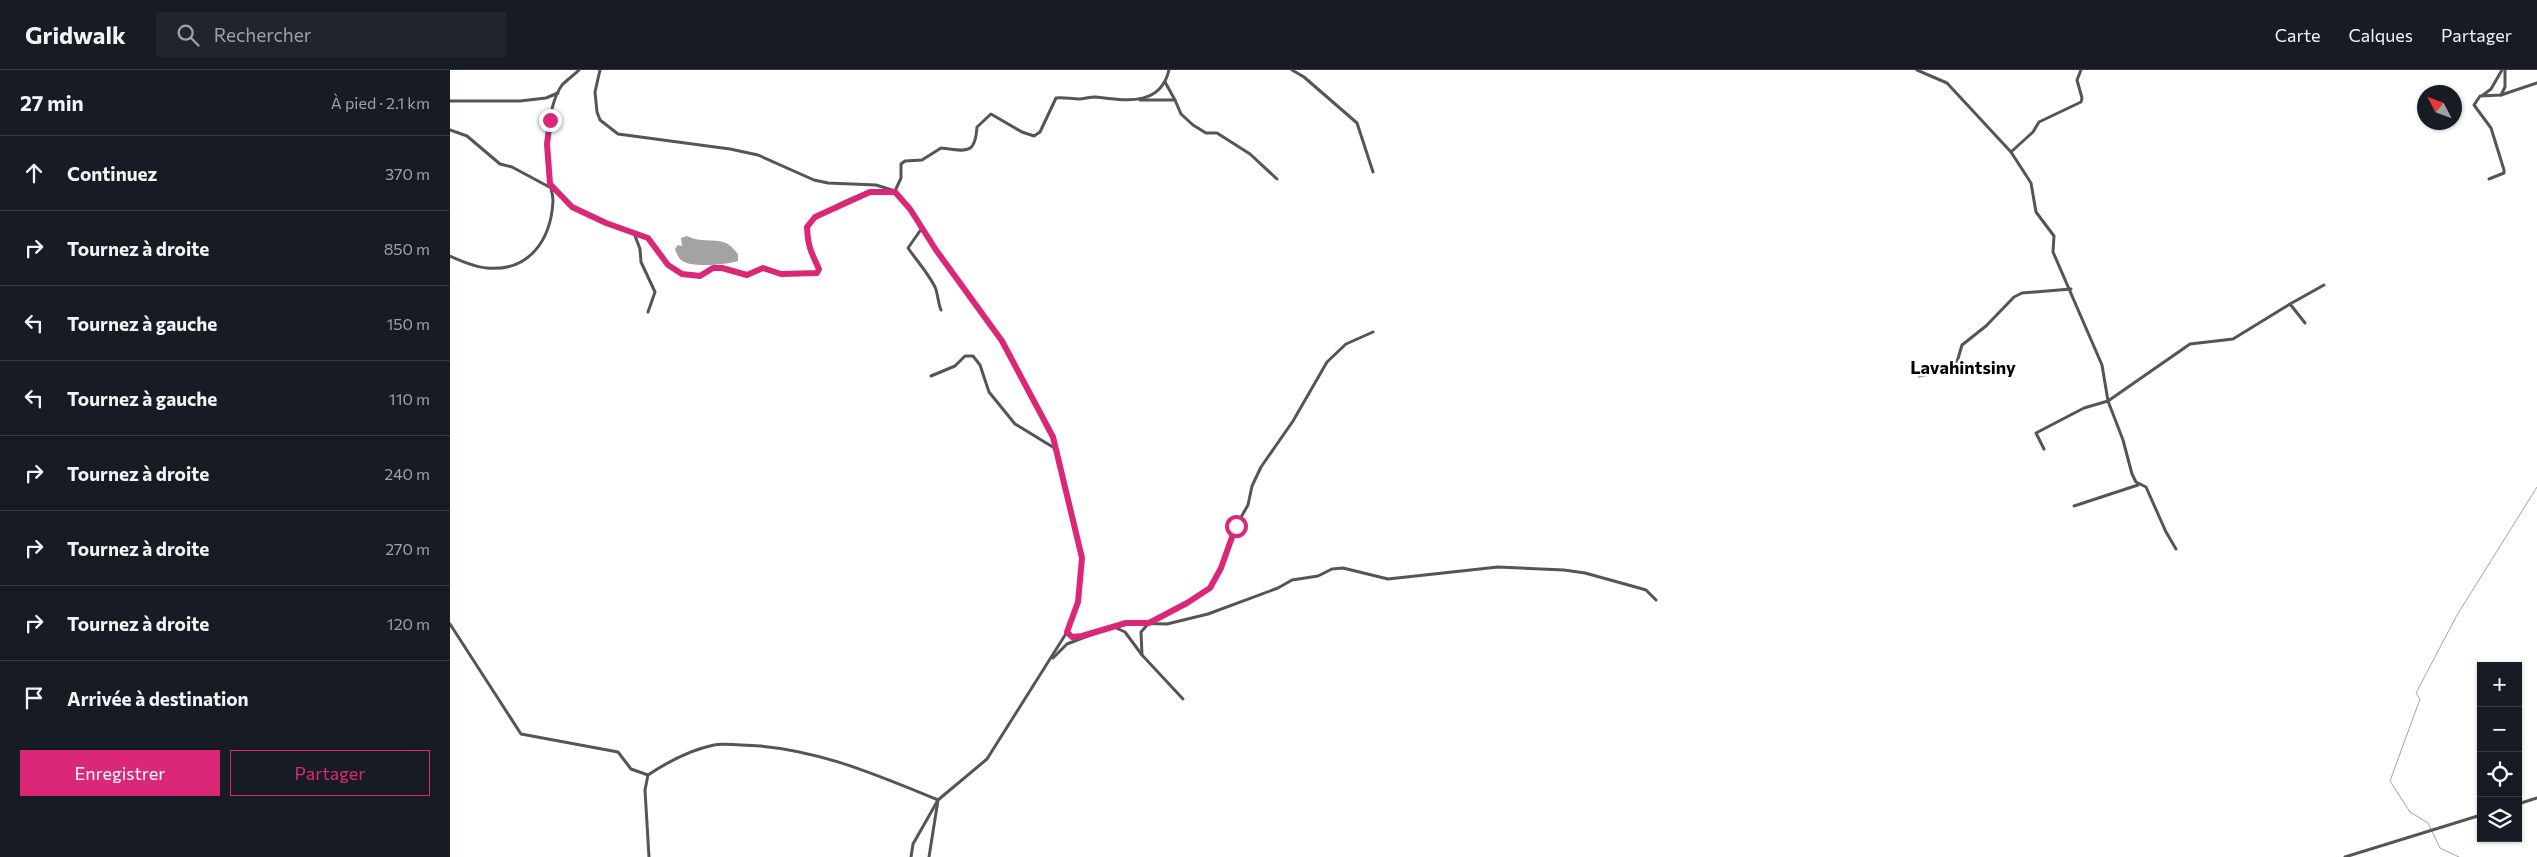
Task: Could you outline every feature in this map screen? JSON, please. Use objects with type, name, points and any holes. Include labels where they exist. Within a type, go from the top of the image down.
[{"type":"street","points":[[450,256],[484,268],[493,268],[513,265],[530,256],[541,247],[547,232],[553,204],[547,144],[550,120],[562,85],[579,70]]},
{"type":"street","points":[[600,70],[595,92],[597,112],[600,120],[618,134],[740,151],[780,163],[814,180],[828,183],[876,185],[895,192],[923,228],[936,250],[1002,341],[1053,437],[1082,558],[1078,602],[1067,632],[986,759],[938,800],[913,844],[912,857]]},
{"type":"street","points":[[1139,100],[1157,90],[1165,82],[1168,70]]},
{"type":"street","points":[[1292,70],[1304,77],[1357,123],[1373,172]]},
{"type":"street","points":[[1917,70],[1947,84],[2011,152],[2031,183],[2036,212],[2054,236],[2053,252],[2071,289],[2105,374],[2108,401],[2123,440],[2132,474],[2139,484],[2146,487],[2166,532],[2176,548]]},
{"type":"street","points":[[2011,152],[2033,132],[2039,122],[2081,102],[2082,98],[2077,80],[2081,70]]},
{"type":"street","points":[[2489,179],[2504,173],[2504,170],[2491,128],[2475,108],[2476,100],[2491,89],[2503,70]]},
{"type":"street","points":[[2501,95],[2505,87],[2503,70]]},
{"type":"street","points":[[1165,82],[1181,114],[1193,125],[1206,133],[1217,133],[1250,154],[1276,179]]},
{"type":"street","points":[[2483,95],[2501,95],[2537,83]]},
{"type":"street","points":[[450,101],[520,101],[546,98],[559,92]]},
{"type":"street","points":[[895,192],[902,178],[901,164],[905,161],[922,160],[941,148],[965,151],[972,148],[976,141],[977,127],[991,114],[1022,132],[1034,136],[1040,132],[1056,98],[1093,97],[1112,101],[1175,100]]},
{"type":"street","points":[[450,130],[467,136],[500,164],[553,189],[572,207],[606,223],[648,238],[668,265],[682,274],[700,276],[713,268],[722,268],[747,275],[763,268],[781,274],[817,273],[819,269],[811,256],[808,245],[807,227],[815,217],[870,192],[895,192]]},
{"type":"street","points":[[923,228],[908,248],[936,289],[936,299],[941,310]]},
{"type":"street","points":[[634,233],[640,248],[641,262],[655,292],[648,312]]},
{"type":"street","points":[[2044,449],[2036,433],[2084,408],[2108,401],[2190,344],[2233,339],[2324,285]]},
{"type":"street","points":[[1919,376],[1950,370],[1957,362],[1962,345],[1986,326],[2014,297],[2022,293],[2071,289]]},
{"type":"street","points":[[2290,304],[2305,324]]},
{"type":"street","points":[[1142,655],[1141,632],[1149,623],[1187,603],[1210,588],[1221,568],[1236,526],[1248,505],[1252,486],[1261,467],[1293,421],[1327,362],[1346,344],[1373,332]]},
{"type":"street","points":[[931,376],[955,366],[965,356],[973,356],[980,365],[989,392],[1015,424],[1057,450]]},
{"type":"street","points":[[2074,506],[2139,484]]},
{"type":"street","points":[[1067,632],[1075,638],[1126,623],[1167,624],[1208,614],[1278,588],[1292,580],[1318,576],[1332,569],[1343,568],[1388,579],[1498,567],[1564,570],[1585,573],[1646,590],[1656,600]]},
{"type":"street","points":[[450,624],[521,734],[618,752],[630,769],[648,775]]},
{"type":"street","points":[[1111,627],[1125,632],[1142,655],[1183,698]]},
{"type":"street","points":[[1049,662],[1067,644],[1082,636]]},
{"type":"street","points":[[648,775],[675,758],[716,745],[766,745],[810,752],[874,773],[938,800]]},
{"type":"street","points":[[648,775],[646,796],[649,857]]},
{"type":"street","points":[[2522,803],[2537,798]]},
{"type":"street","points":[[929,857],[938,800]]},
{"type":"street","points":[[2345,857],[2477,816]]},
{"type":"shaded area","points":[[687,236],[726,243],[738,254],[738,261],[708,265],[685,263],[680,259],[675,249],[678,245],[682,246],[681,238]]},
{"type":"waterway","points":[[2459,857],[2440,848],[2428,823],[2410,812],[2390,781],[2420,699],[2416,693],[2457,615],[2537,487]]},
{"type":"district","name":"Lavahintsiny","points":[[1963,368]]},
{"type":"route","points":[[550,120],[547,144],[549,178],[553,189],[572,207],[606,223],[648,238],[654,249],[668,265],[682,274],[700,276],[713,268],[730,269],[747,275],[763,268],[781,274],[817,273],[819,269],[811,256],[808,245],[807,227],[815,217],[870,192],[895,192],[910,209],[936,250],[1002,341],[1053,437],[1082,558],[1082,575],[1078,602],[1067,632],[1072,637],[1075,638],[1126,623],[1149,623],[1187,603],[1210,588],[1221,568],[1236,526]]}]
